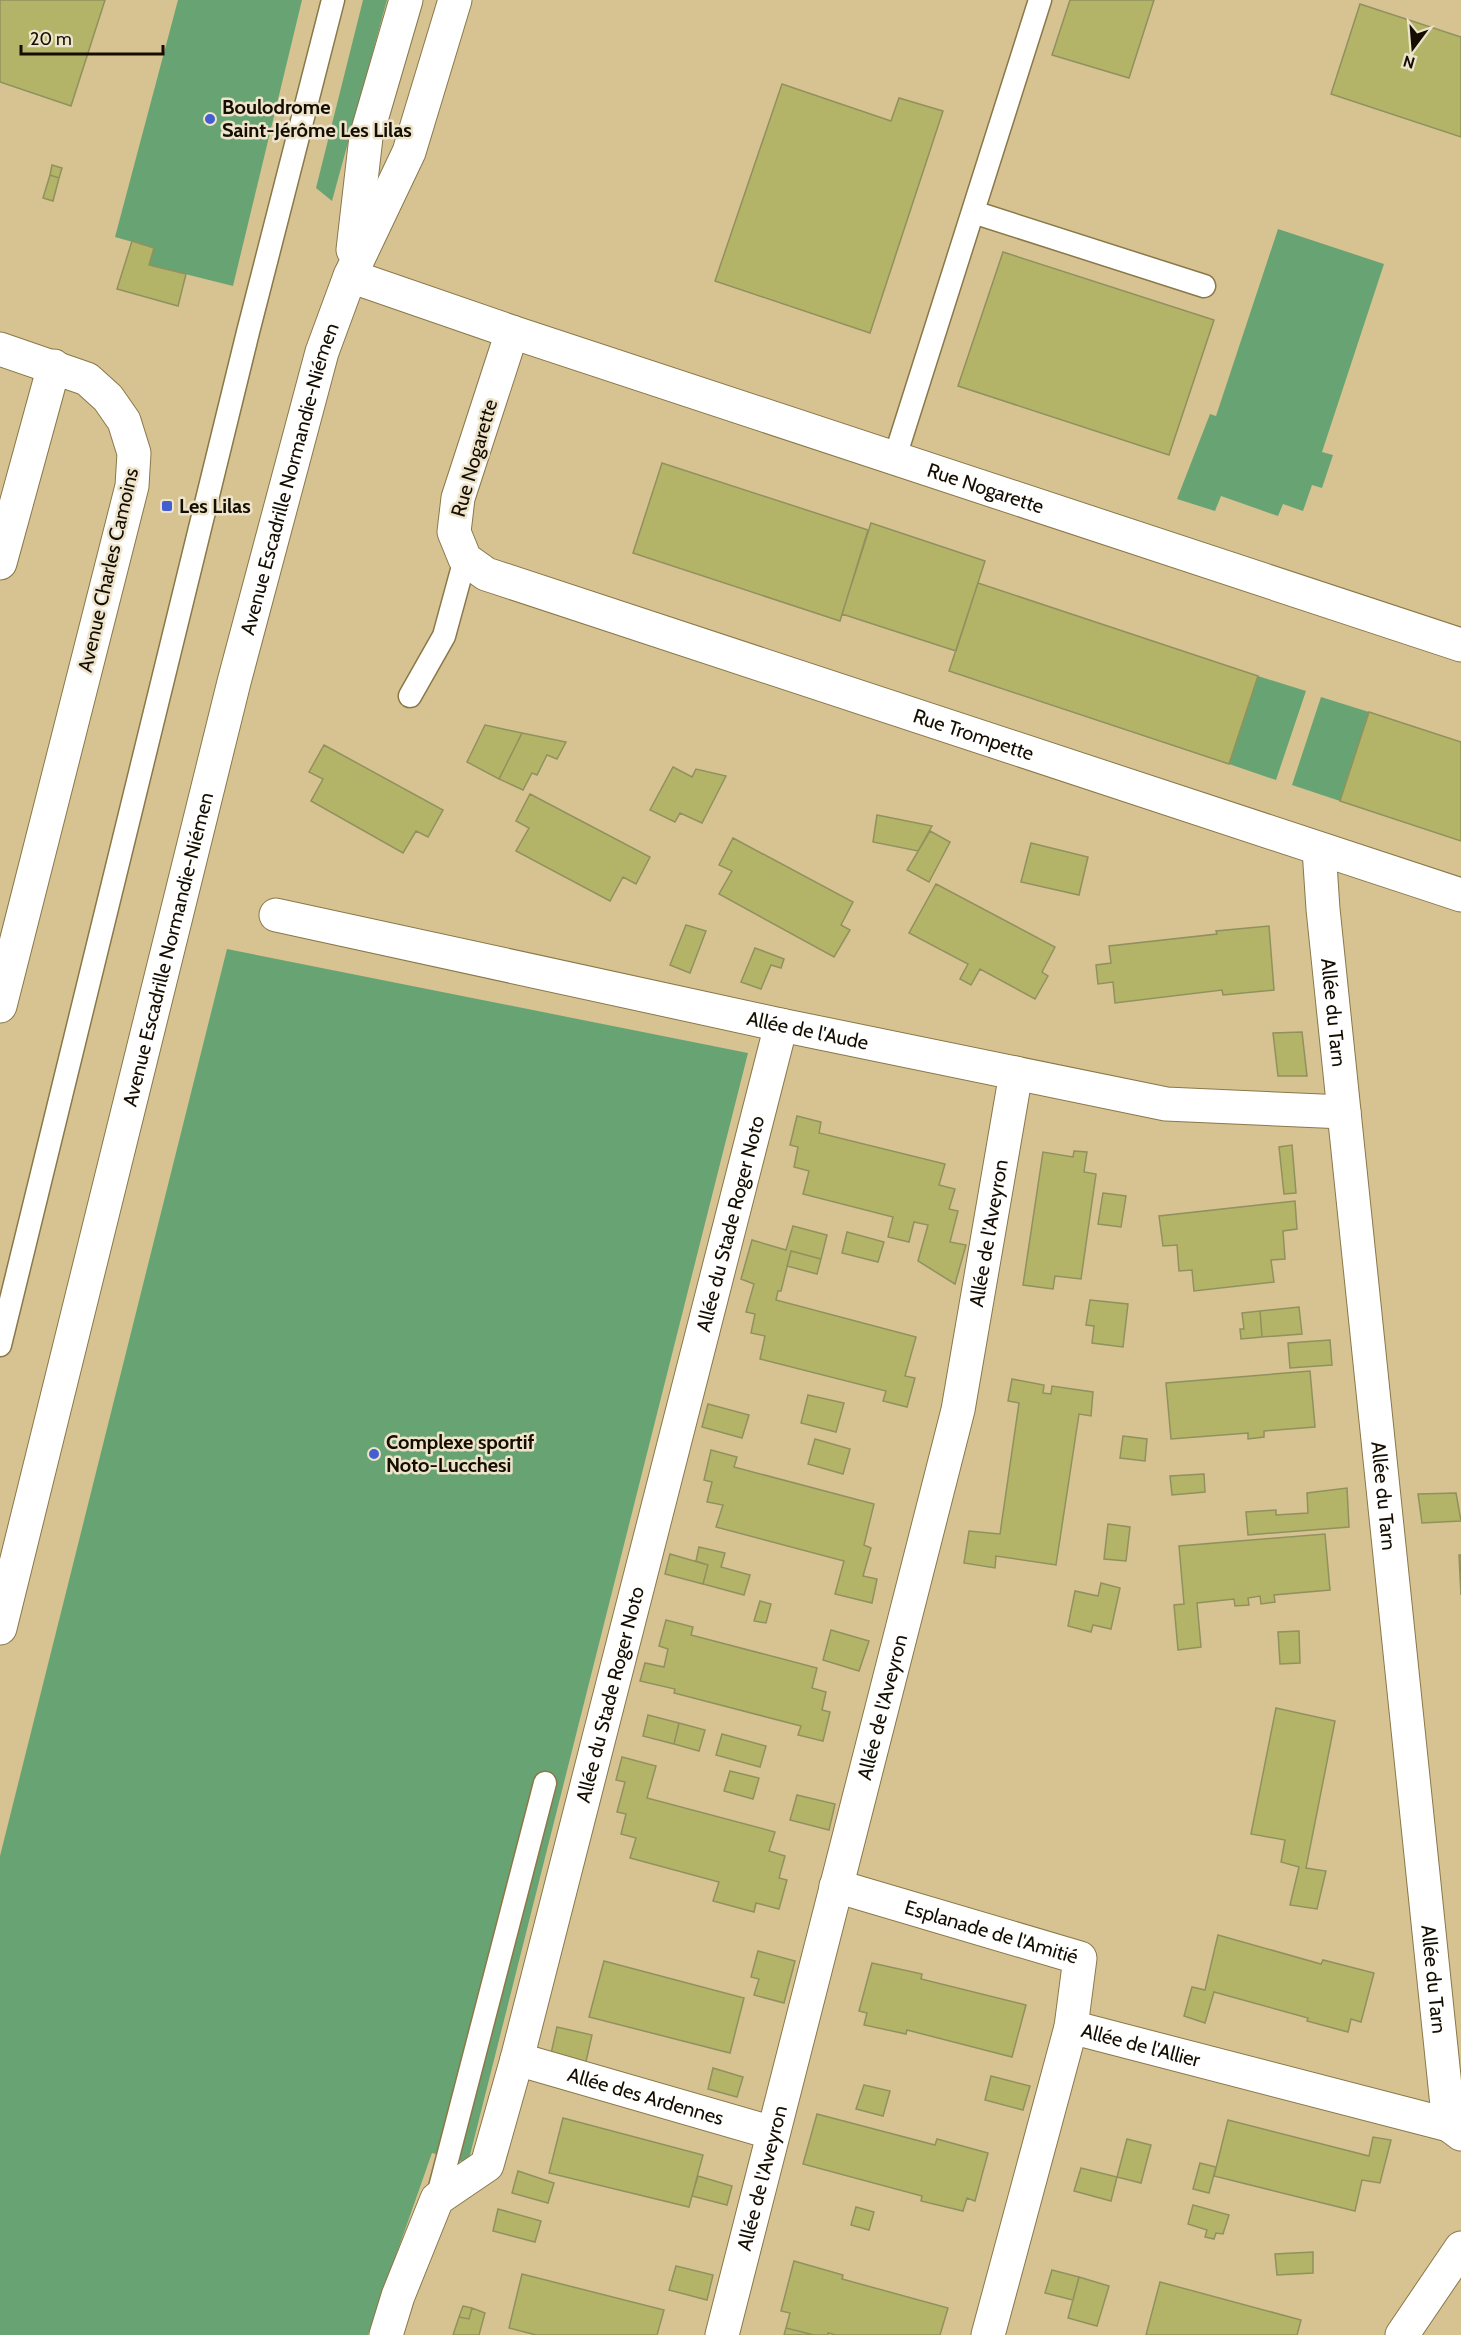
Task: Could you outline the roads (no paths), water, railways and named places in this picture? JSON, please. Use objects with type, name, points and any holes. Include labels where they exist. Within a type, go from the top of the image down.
[{"type":"street","name":"Avenue Escadrille Normandie-Niémen","points":[[350,276],[366,137],[406,0]]},
{"type":"street","name":"Avenue Escadrille Normandie-Niémen","points":[[0,1628],[234,682],[322,352],[350,276],[409,152],[455,0]]},
{"type":"street","name":"Rue Nogarette","points":[[350,276],[512,332],[1461,645]]},
{"type":"street","name":"Rue Nogarette","points":[[475,566],[453,532],[458,498],[512,332]]},
{"type":"street","name":"Avenue Charles Camoins","points":[[0,349],[87,379],[108,398],[124,421],[134,453],[132,486],[0,1006]]},
{"type":"street","points":[[0,563],[54,366]]},
{"type":"street","name":"Rue Trompette","points":[[475,566],[1461,895]]},
{"type":"street","name":"Allée du Tarn","points":[[1319,849],[1344,1112],[1455,2130]]},
{"type":"street","name":"Allée de l'Aude","points":[[276,915],[1166,1104],[1344,1112]]},
{"type":"street","name":"Allée du Stade Roger Noto","points":[[437,2199],[487,2165],[517,2059],[781,1024]]},
{"type":"street","name":"Allée de l'Aveyron","points":[[722,2335],[958,1410],[1016,1073]]},
{"type":"street","name":"Esplanade de l'Amitié","points":[[836,1886],[1080,1958],[1071,2027]]},
{"type":"street","name":"Allée de l'Allier","points":[[988,2335],[1071,2027],[1455,2130]]},
{"type":"street","name":"Allée des Ardennes","points":[[517,2059],[773,2133]]},
{"type":"street","points":[[386,2335],[398,2296],[437,2199]]},
{"type":"street","points":[[1402,2335],[1461,2248]]},
{"type":"lane","points":[[0,1345],[248,332],[333,0]]},
{"type":"lane","points":[[895,457],[1040,0]]},
{"type":"lane","points":[[973,212],[1204,286]]},
{"type":"lane","points":[[410,696],[444,636],[475,566]]},
{"type":"lane","points":[[437,2199],[545,1783]]},
{"type":"place","name":"Boulodrome Saint-Jérôme Les Lilas","points":[[210,119]]},
{"type":"place","name":"Les Lilas","points":[[167,506]]},
{"type":"place","name":"Complexe sportif Noto-Lucchesi","points":[[374,1454]]}]
